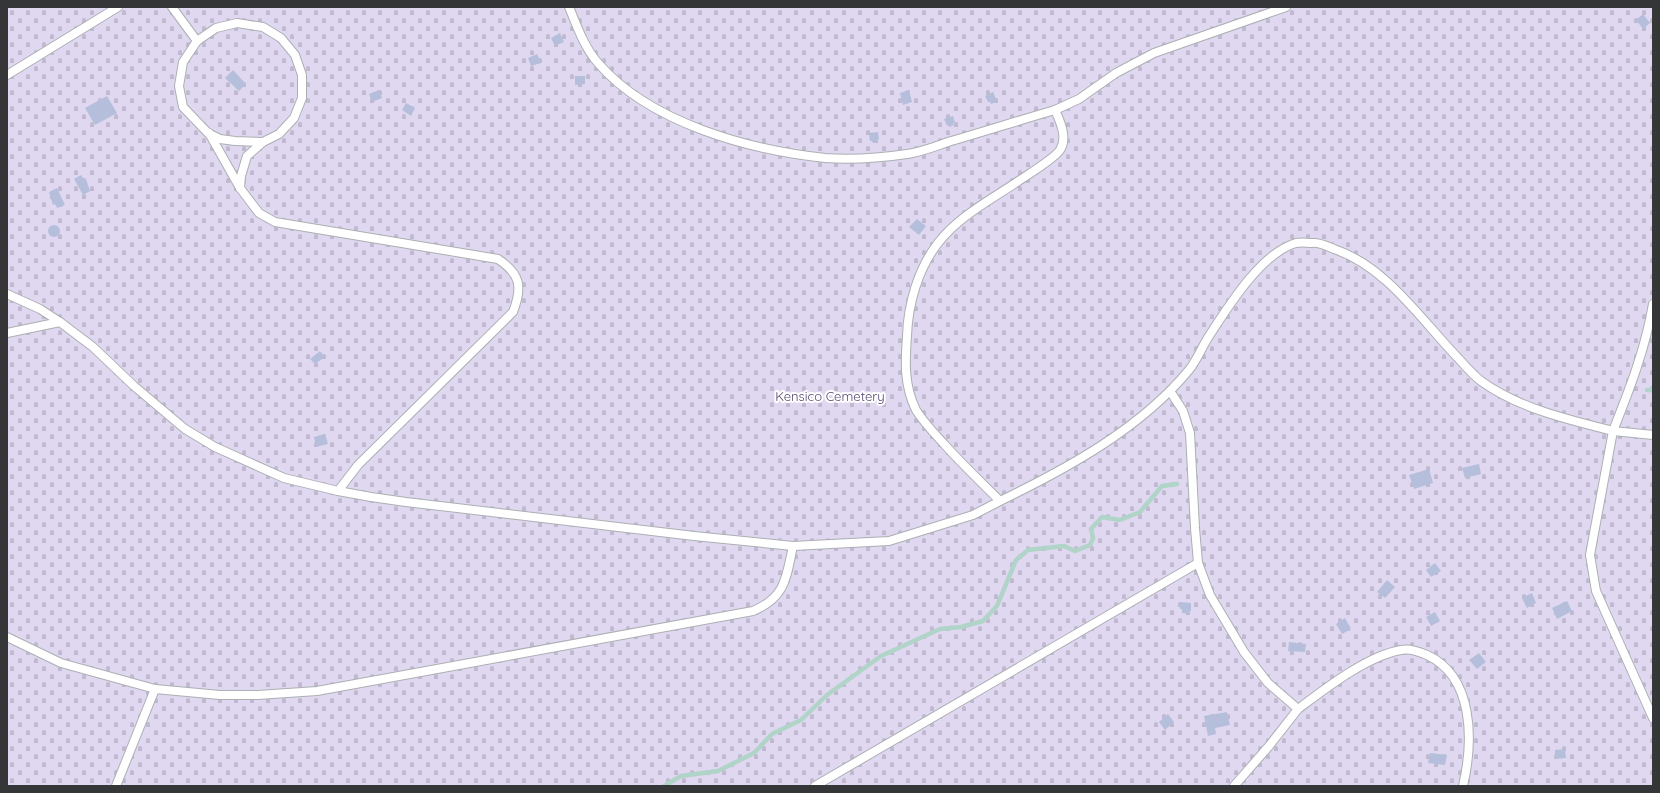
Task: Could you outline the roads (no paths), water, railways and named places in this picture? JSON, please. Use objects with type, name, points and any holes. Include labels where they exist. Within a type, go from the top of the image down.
[{"type":"lane","points":[[7,75],[118,7]]},
{"type":"lane","points":[[172,7],[197,41]]},
{"type":"lane","points":[[569,7],[582,39],[597,62],[617,83],[661,112],[753,146],[788,153],[826,158],[865,159],[902,154],[1055,110],[1079,99],[1116,73],[1154,53],[1286,7]]},
{"type":"lane","points":[[240,188],[241,176],[247,156],[263,142],[279,134],[294,118],[302,98],[302,76],[295,55],[281,38],[262,27],[237,23],[216,28],[197,41],[183,62],[179,86],[183,107],[208,133],[240,188],[259,213],[275,222],[498,259],[509,267],[517,277],[519,294],[513,312],[358,465],[338,491]]},
{"type":"lane","points":[[1000,501],[927,426],[912,400],[906,378],[907,328],[910,305],[922,271],[938,243],[974,211],[1038,168],[1061,150],[1064,136],[1061,122],[1055,110]]},
{"type":"lane","points":[[208,133],[235,142],[263,142]]},
{"type":"lane","points":[[7,294],[40,309],[93,347],[134,386],[185,429],[215,447],[284,478],[338,491],[392,500],[694,536],[793,546],[890,541],[973,515],[1040,481],[1114,436],[1147,412],[1170,391],[1190,368],[1242,288],[1263,263],[1279,251],[1296,243],[1315,242],[1342,251],[1360,260],[1381,276],[1479,380],[1501,395],[1542,410],[1613,431],[1653,435]]},
{"type":"lane","points":[[1653,304],[1649,330],[1639,364],[1613,431],[1590,555],[1596,591],[1653,718]]},
{"type":"lane","points":[[7,333],[60,322]]},
{"type":"lane","points":[[1170,391],[1183,411],[1190,433],[1198,563],[1210,595],[1244,652],[1268,683],[1298,709]]},
{"type":"lane","points":[[7,637],[61,662],[154,689],[220,695],[258,695],[317,691],[752,611],[764,606],[774,599],[782,588],[793,546]]},
{"type":"lane","points":[[815,786],[1198,563]]},
{"type":"lane","points":[[1234,786],[1269,746],[1298,709],[1359,667],[1382,656],[1402,650],[1420,652],[1434,658],[1447,670],[1462,696],[1468,716],[1470,735],[1468,760],[1463,786]]},
{"type":"lane","points":[[116,786],[154,689]]},
{"type":"waterway","points":[[1647,390],[1653,390]]},
{"type":"waterway","points":[[664,786],[681,776],[718,771],[754,753],[772,734],[801,720],[827,695],[881,656],[940,629],[961,627],[983,621],[997,606],[1016,560],[1028,550],[1064,546],[1075,551],[1090,545],[1093,538],[1091,529],[1102,517],[1120,520],[1140,512],[1162,486],[1177,484]]},
{"type":"park label","name":"Kensico Cemetery","points":[[830,396]]}]
